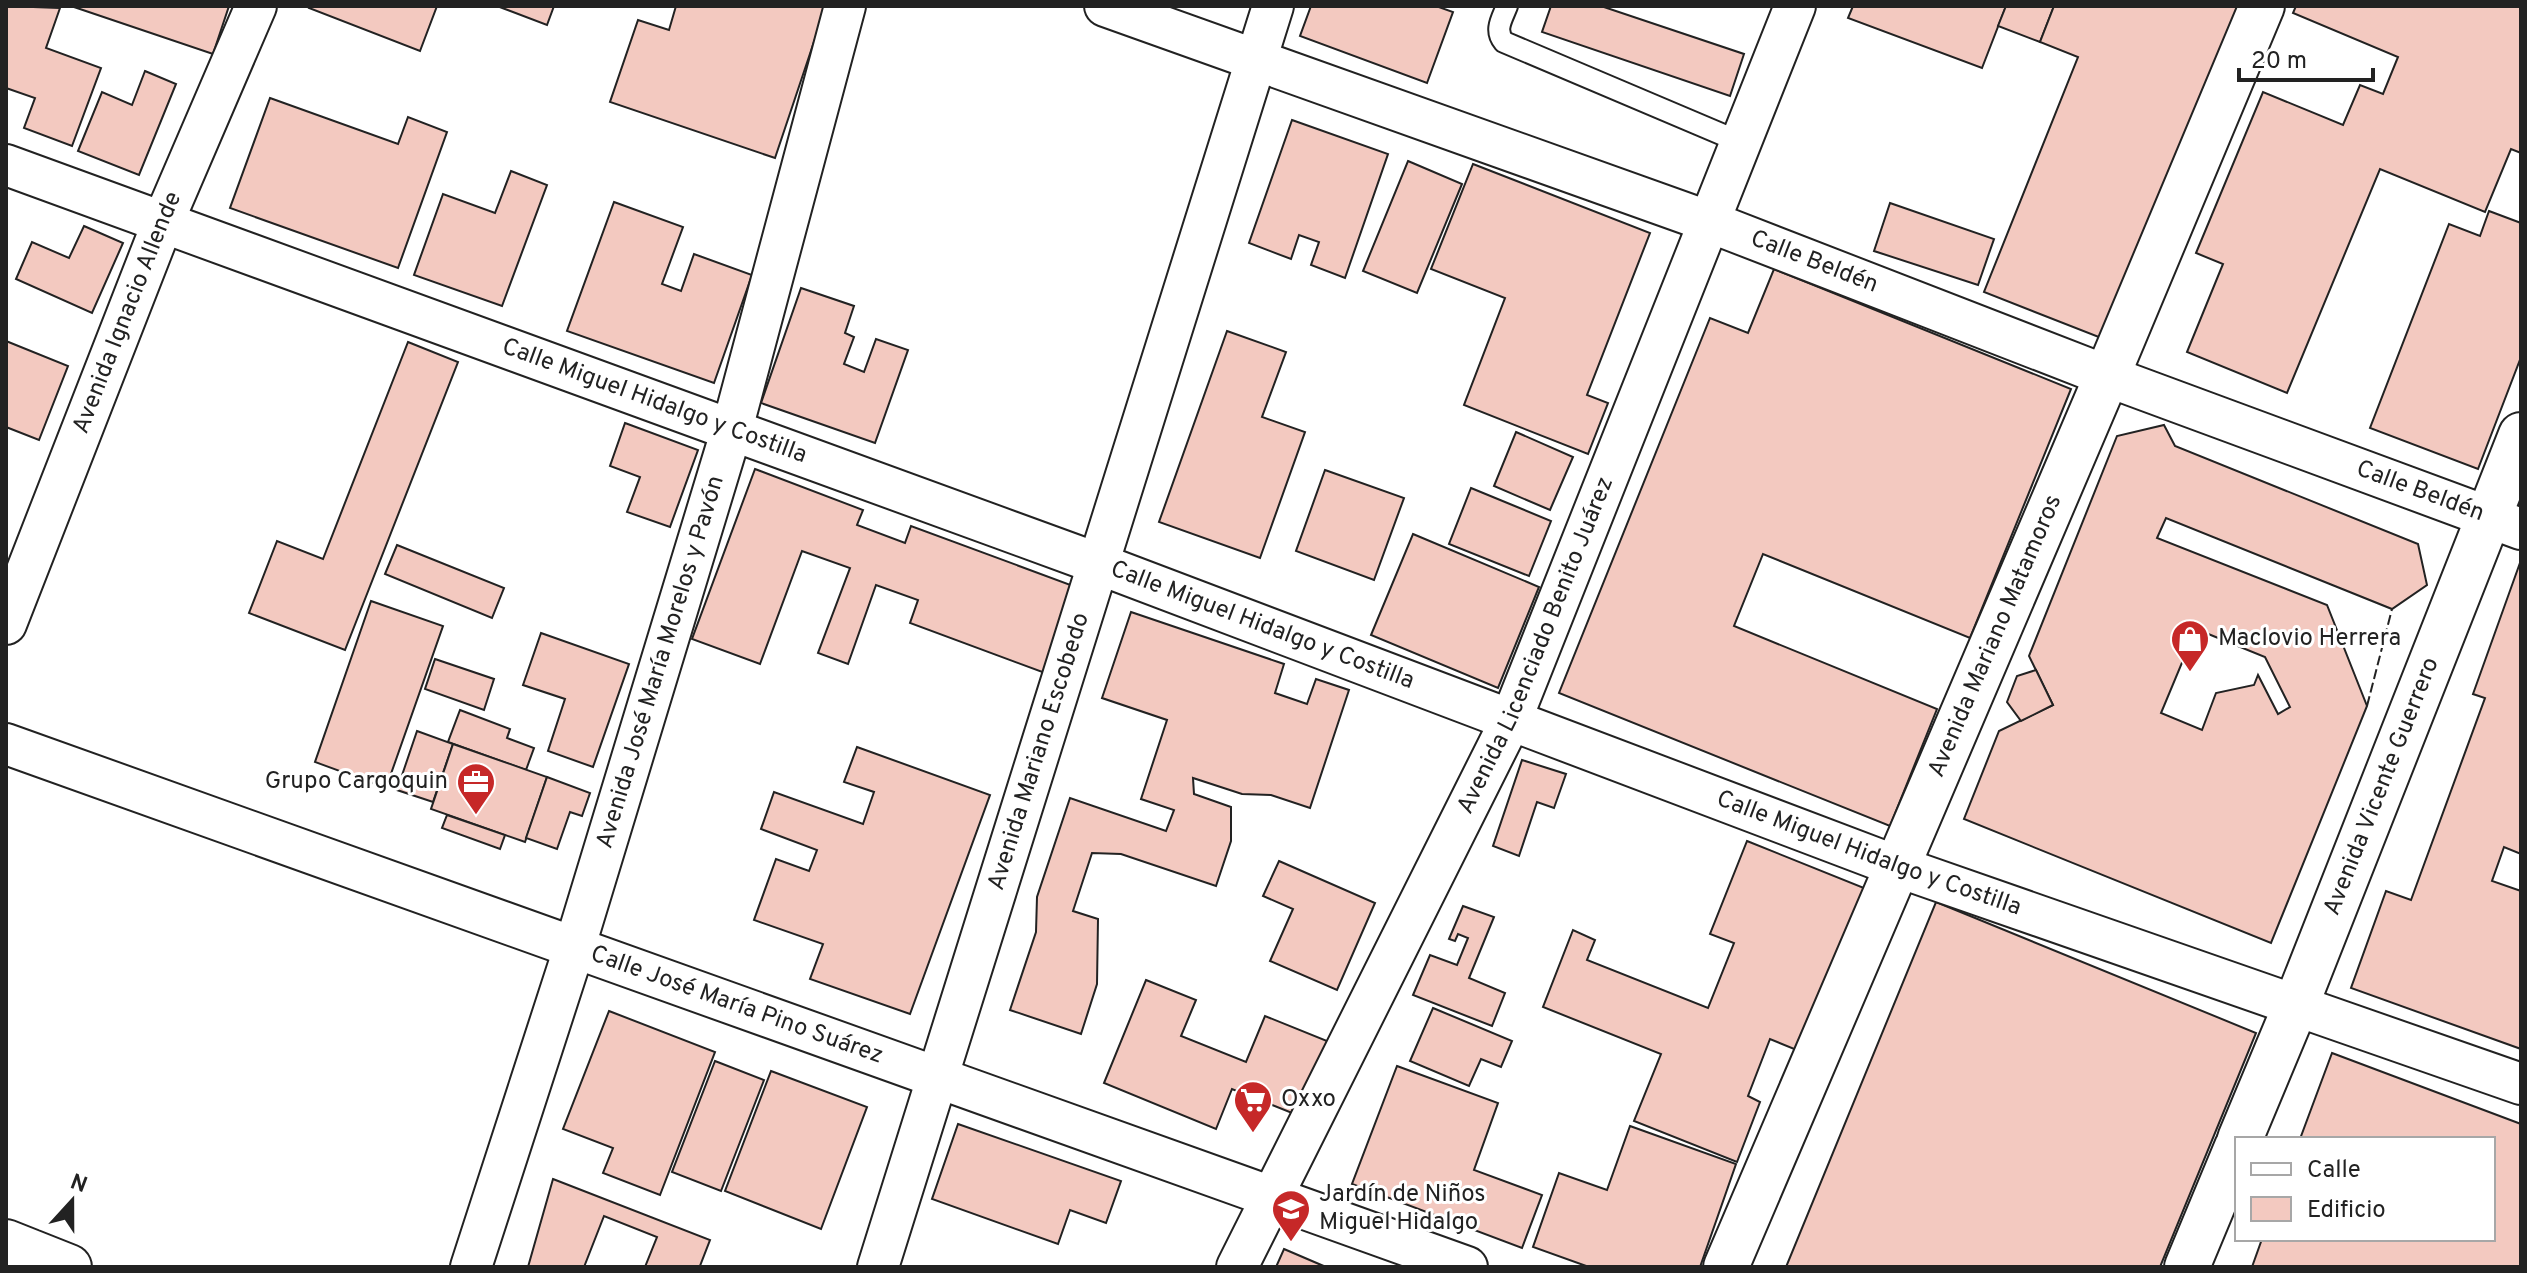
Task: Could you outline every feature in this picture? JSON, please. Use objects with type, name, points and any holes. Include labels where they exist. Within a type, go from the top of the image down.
[{"type":"main road","name":"Avenida Mariano Matamoros","points":[[1726,1267],[2262,6]]},
{"type":"main road","name":"Avenida Vicente Guerrero","points":[[2241,1137],[2504,523],[2521,435]]},
{"type":"main road","points":[[2187,1267],[2235,1152]]},
{"type":"main road","points":[[6,1242],[69,1267]]},
{"type":"street","name":"Avenida Ignacio Allende","points":[[6,624],[163,222],[256,6]]},
{"type":"street","name":"Avenida José María Morelos y Pavón","points":[[471,1267],[574,949],[732,429],[845,6]]},
{"type":"street","name":"Calle Beldén","points":[[1105,6],[1710,222],[2107,376],[2504,523]]},
{"type":"street","name":"Avenida Mariano Escobedo","points":[[878,1267],[1273,6]]},
{"type":"street","name":"Avenida Licenciado Benito Juárez","points":[[1237,1267],[1511,720],[1795,6]]},
{"type":"street","name":"Calle Miguel Hidalgo y Costilla","points":[[6,165],[1099,564],[1896,866],[2521,1084]]},
{"type":"street","name":"Calle José María Pino Suárez","points":[[6,744],[1467,1267]]},
{"type":"lane","points":[[1507,6],[1498,29],[1498,35],[1504,42],[1740,142]]},
{"type":"building","points":[[6,6],[60,8],[46,48],[101,68],[72,146],[24,128],[35,98],[6,88]]},
{"type":"building","points":[[71,6],[229,6],[213,54]]},
{"type":"building","points":[[310,6],[437,6],[420,51]]},
{"type":"building","points":[[497,6],[554,6],[547,25]]},
{"type":"building","points":[[676,6],[826,6],[775,158],[610,102],[638,20],[669,30]]},
{"type":"building","points":[[1311,6],[1436,6],[1453,12],[1427,83],[1300,36]]},
{"type":"building","points":[[1551,6],[1601,6],[1744,54],[1730,96],[1542,32]]},
{"type":"building","points":[[1853,6],[2006,6],[1982,68],[1848,18]]},
{"type":"building","points":[[2006,6],[2054,6],[2040,42],[1998,26]]},
{"type":"building","points":[[2054,6],[2250,6],[2114,343],[1984,292],[2078,57],[2040,42]]},
{"type":"building","points":[[2296,6],[2521,6],[2521,153],[2511,149],[2485,212],[2380,169],[2287,393],[2187,352],[2223,264],[2196,253],[2263,92],[2343,125],[2360,85],[2383,94],[2398,57],[2293,13]]},
{"type":"building","points":[[145,71],[176,84],[139,175],[78,151],[102,92],[132,105]]},
{"type":"building","points":[[270,98],[398,144],[408,117],[447,132],[398,268],[230,208]]},
{"type":"building","points":[[1292,120],[1388,154],[1345,278],[1311,265],[1319,242],[1299,235],[1291,259],[1249,243]]},
{"type":"building","points":[[1408,161],[1462,184],[1417,293],[1363,271]]},
{"type":"building","points":[[1473,164],[1650,233],[1587,395],[1608,403],[1588,454],[1464,405],[1505,298],[1431,269]]},
{"type":"building","points":[[511,171],[547,185],[502,306],[414,275],[443,194],[495,213]]},
{"type":"building","points":[[614,202],[683,227],[662,284],[681,291],[694,254],[752,275],[714,383],[567,331]]},
{"type":"building","points":[[1890,203],[1994,239],[1978,285],[1874,251]]},
{"type":"building","points":[[2489,211],[2521,223],[2521,357],[2478,469],[2370,428],[2449,224],[2480,236]]},
{"type":"building","points":[[84,226],[123,243],[92,313],[16,279],[32,242],[69,258]]},
{"type":"building","points":[[1774,269],[2071,389],[1970,638],[1763,554],[1734,626],[1937,709],[1890,826],[1559,693],[1710,318],[1748,333]]},
{"type":"building","points":[[801,288],[854,306],[845,333],[854,337],[844,364],[864,372],[876,339],[908,350],[875,443],[761,403]]},
{"type":"building","points":[[1227,331],[1286,352],[1262,417],[1305,432],[1260,558],[1159,522]]},
{"type":"building","points":[[6,341],[68,366],[39,440],[6,427]]},
{"type":"building","points":[[408,342],[458,362],[345,650],[249,613],[277,541],[323,559]]},
{"type":"building","points":[[625,423],[698,450],[670,527],[627,512],[640,477],[610,466]]},
{"type":"building","points":[[2164,425],[2175,446],[2418,544],[2427,585],[2392,609],[2166,518],[2157,538],[2327,605],[2367,706],[2271,943],[1964,819],[1999,731],[2053,705],[2029,656],[2117,436]],"holes":[[[2196,629],[2265,657],[2290,707],[2278,714],[2258,675],[2254,685],[2216,693],[2202,730],[2161,713]]]},
{"type":"building","points":[[1516,432],[1573,457],[1550,510],[1494,486]]},
{"type":"building","points":[[755,469],[863,510],[857,525],[905,543],[911,526],[1076,587],[1045,673],[910,623],[918,600],[876,585],[848,664],[818,653],[850,568],[802,551],[760,664],[692,639]]},
{"type":"building","points":[[1325,470],[1404,498],[1374,580],[1296,551]]},
{"type":"building","points":[[1471,488],[1551,521],[1529,576],[1449,544]]},
{"type":"building","points":[[1413,534],[1539,587],[1498,688],[1371,635]]},
{"type":"building","points":[[397,545],[504,588],[492,618],[385,574]]},
{"type":"building","points":[[2521,560],[2521,854],[2504,847],[2492,881],[2521,891],[2521,1049],[2351,988],[2386,891],[2411,900],[2485,698],[2473,694]]},
{"type":"building","points":[[371,601],[443,626],[386,788],[315,762]]},
{"type":"building","points":[[1131,612],[1284,664],[1275,693],[1307,704],[1316,679],[1349,690],[1310,808],[1271,795],[1242,794],[1193,778],[1194,794],[1231,807],[1231,841],[1216,886],[1121,854],[1092,853],[1073,911],[1098,919],[1097,984],[1081,1034],[1010,1010],[1036,932],[1037,897],[1070,798],[1166,831],[1174,810],[1141,799],[1167,720],[1102,698]]},
{"type":"building","points":[[541,633],[629,664],[593,767],[548,751],[565,699],[523,685]]},
{"type":"building","points":[[435,659],[494,679],[484,710],[425,689]]},
{"type":"building","points":[[2036,670],[2053,705],[2021,721],[2007,702],[2017,676]]},
{"type":"building","points":[[460,710],[510,729],[507,738],[534,748],[526,770],[448,742]]},
{"type":"building","points":[[417,731],[453,744],[433,802],[397,790]]},
{"type":"building","points":[[453,744],[547,777],[525,842],[431,809]]},
{"type":"building","points":[[857,747],[990,795],[910,1014],[810,979],[823,944],[754,920],[776,859],[809,871],[817,850],[761,829],[774,792],[863,824],[874,792],[844,782]]},
{"type":"building","points":[[1522,760],[1566,774],[1554,808],[1537,802],[1519,856],[1493,846]]},
{"type":"building","points":[[547,777],[590,793],[582,816],[570,812],[557,849],[526,838]]},
{"type":"building","points":[[447,815],[505,835],[500,849],[442,828]]},
{"type":"building","points":[[1747,841],[1864,888],[1799,1051],[1770,1039],[1748,1096],[1760,1102],[1737,1162],[1634,1121],[1661,1054],[1543,1007],[1573,930],[1595,940],[1587,960],[1708,1008],[1734,943],[1710,934]]},
{"type":"building","points":[[1279,861],[1375,903],[1337,990],[1270,961],[1293,909],[1263,896]]},
{"type":"building","points":[[1936,902],[2256,1033],[2160,1267],[1786,1267]]},
{"type":"building","points":[[1463,906],[1494,917],[1469,978],[1505,993],[1492,1026],[1413,995],[1430,955],[1457,965],[1468,938],[1458,934],[1455,941],[1449,939]]},
{"type":"building","points":[[1146,980],[1196,1000],[1181,1036],[1246,1062],[1265,1016],[1332,1043],[1302,1117],[1232,1089],[1216,1129],[1104,1083]]},
{"type":"building","points":[[1433,1008],[1512,1041],[1501,1067],[1481,1059],[1469,1086],[1410,1061]]},
{"type":"building","points":[[609,1011],[715,1052],[660,1195],[603,1173],[613,1148],[563,1129]]},
{"type":"building","points":[[2332,1053],[2521,1124],[2521,1267],[2252,1267],[2261,1241],[2495,1241],[2495,1137],[2301,1137]]},
{"type":"building","points":[[715,1061],[764,1080],[721,1191],[672,1172]]},
{"type":"building","points":[[1397,1066],[1498,1103],[1474,1170],[1542,1195],[1522,1248],[1352,1184]]},
{"type":"building","points":[[771,1071],[867,1107],[821,1229],[725,1191]]},
{"type":"building","points":[[958,1124],[1121,1181],[1106,1223],[1070,1210],[1058,1244],[932,1199]]},
{"type":"building","points":[[1630,1126],[1736,1164],[1700,1267],[1589,1267],[1533,1247],[1559,1173],[1607,1190]]},
{"type":"building","points":[[553,1179],[710,1240],[700,1266],[703,1267],[645,1267],[657,1237],[604,1216],[584,1267],[528,1267]]},
{"type":"building","points":[[1284,1249],[1326,1267],[1276,1267]]},
{"type":"fence","points":[[2367,706],[2392,609]]},
{"type":"place","name":"Maclovio Herrera","points":[[2190,673]]},
{"type":"place","name":"Grupo Cargoquin","points":[[476,816]]},
{"type":"place","name":"Oxxo","points":[[1253,1134]]},
{"type":"place","name":"Jardín de Niños Miguel Hidalgo","points":[[1291,1243]]}]
